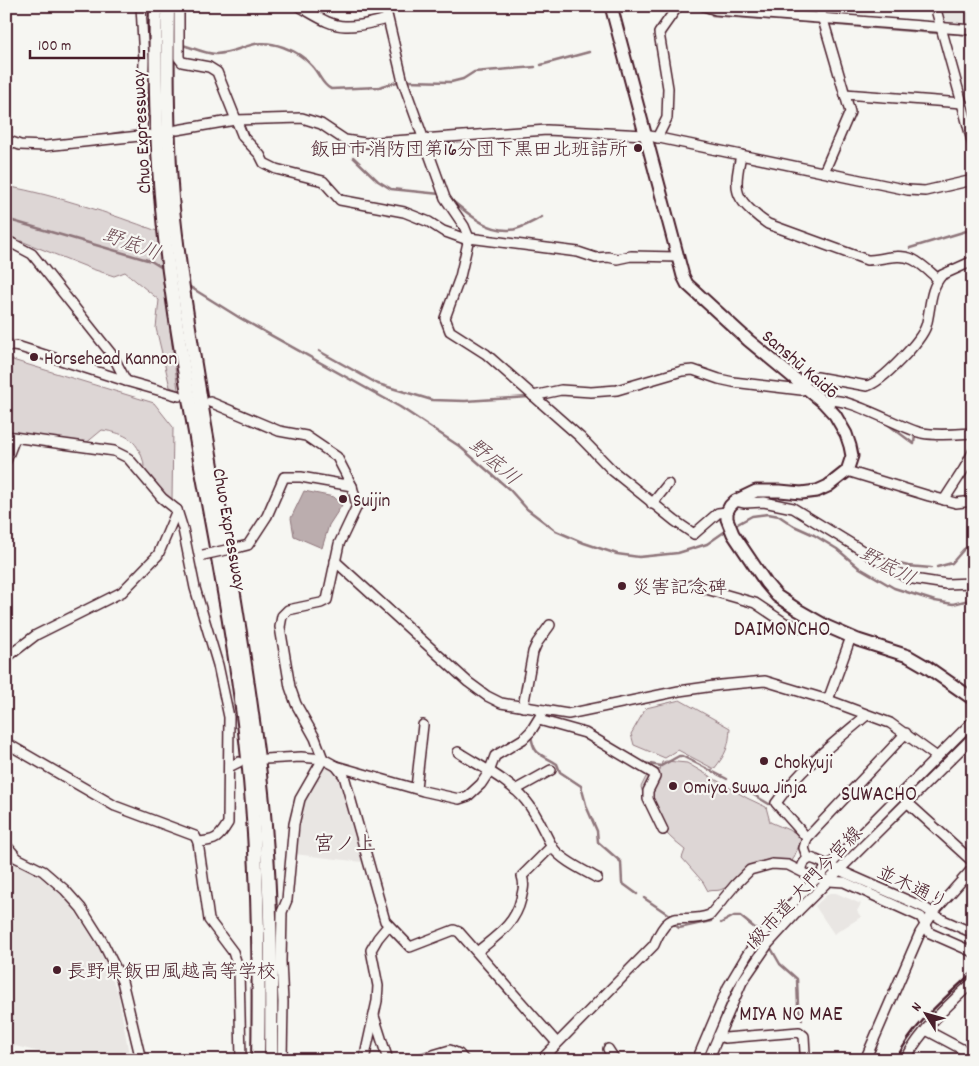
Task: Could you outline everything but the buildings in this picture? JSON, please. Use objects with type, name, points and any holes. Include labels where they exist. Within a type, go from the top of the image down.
[{"type":"highway","name":"Chuo Expressway","points":[[156,6],[156,108],[160,181],[172,294],[232,645],[246,742],[257,883],[259,969],[258,1060]]},
{"type":"highway","name":"Chuo Expressway","points":[[168,6],[168,127],[172,198],[185,300],[258,754],[268,893],[271,1060]]},
{"type":"main road","name":"Sanshū Kaidō","points":[[611,6],[683,276],[691,288],[822,402],[835,416],[846,434],[852,456],[847,471]]},
{"type":"main road","points":[[847,471],[828,486],[817,491],[801,493],[756,491],[735,502],[727,516],[734,534],[771,590],[798,610],[826,626],[851,637],[908,656],[973,698]]},
{"type":"street","points":[[6,140],[20,145],[45,146],[146,136],[141,6]]},
{"type":"street","points":[[179,6],[179,58],[182,62],[209,67],[217,72],[243,137],[260,155],[264,164],[323,181],[340,200],[404,212],[429,222],[443,231],[468,239],[578,252],[596,258],[608,257],[617,259],[631,256],[678,257]]},
{"type":"street","points":[[298,6],[319,17],[344,26],[387,19]]},
{"type":"street","points":[[384,6],[403,82],[445,198],[464,226],[468,239],[460,277],[445,318],[450,332],[486,354],[580,437],[613,471],[652,504],[694,534],[718,513],[727,516]]},
{"type":"street","points":[[657,138],[666,118],[668,88],[658,33],[678,6]]},
{"type":"street","points":[[704,6],[716,10],[973,30]]},
{"type":"street","points":[[819,6],[850,112],[824,172]]},
{"type":"street","points":[[935,6],[973,145]]},
{"type":"street","points":[[845,94],[962,103]]},
{"type":"street","points":[[177,130],[235,120],[302,118],[321,124],[345,140],[365,143],[547,130],[645,135],[908,190],[926,191],[973,180]]},
{"type":"street","points":[[741,155],[737,184],[739,196],[755,214],[768,224],[867,260],[893,257],[911,259],[938,278]]},
{"type":"street","points":[[6,240],[32,254],[113,356],[126,382]]},
{"type":"street","points":[[796,381],[817,377],[867,386],[873,385],[883,378],[919,339],[926,327],[933,292],[938,278],[973,261]]},
{"type":"street","points":[[6,344],[126,382],[179,396]]},
{"type":"street","points":[[533,396],[561,390],[590,392],[617,390],[682,370],[693,370],[733,382],[806,389]]},
{"type":"street","points":[[822,402],[826,400],[846,403],[921,433],[973,433]]},
{"type":"street","points":[[210,402],[279,431],[306,436],[337,457],[352,486],[357,506],[339,544],[327,600],[288,610],[282,616],[280,627],[290,687],[296,704],[315,738],[323,759]]},
{"type":"street","points":[[6,461],[11,437],[114,451],[128,458],[162,498],[177,510],[195,588],[218,665],[229,716],[228,823],[221,834],[212,841],[198,842]]},
{"type":"street","points":[[944,500],[973,452]]},
{"type":"street","points":[[847,471],[956,503],[973,501]]},
{"type":"street","points":[[189,557],[248,545],[267,516],[284,477],[301,477],[352,486]]},
{"type":"street","points":[[652,504],[668,484]]},
{"type":"street","points":[[735,502],[764,502],[793,508],[907,578],[946,584],[973,584]]},
{"type":"street","points":[[6,658],[36,636],[122,592],[158,555],[177,510]]},
{"type":"street","points":[[335,561],[478,690],[501,703],[568,714],[692,689],[765,682],[828,700],[890,723],[937,757]]},
{"type":"street","points":[[687,587],[692,586],[755,603],[785,624],[808,629],[826,626]]},
{"type":"street","points":[[523,707],[533,652],[550,625]]},
{"type":"street","points":[[828,700],[851,637]]},
{"type":"street","points":[[265,759],[301,757],[323,759],[336,766],[459,798],[468,796],[481,784],[489,772],[495,756],[523,739],[539,720],[544,710]]},
{"type":"street","points":[[807,838],[776,803],[790,784],[810,764],[867,715]]},
{"type":"street","points":[[539,720],[585,733],[654,774],[655,777],[648,791],[648,799],[663,830]]},
{"type":"street","points":[[697,1060],[728,987],[759,938],[973,721]]},
{"type":"street","points":[[416,788],[423,726]]},
{"type":"street","points":[[802,871],[802,866],[808,859],[804,848],[807,838],[906,733]]},
{"type":"street","name":"1級市道 大門今宮線","points":[[708,1060],[742,982],[761,953],[782,928],[971,741]]},
{"type":"street","points":[[6,744],[115,806],[195,836],[198,842],[209,920],[233,952],[239,970],[241,1060]]},
{"type":"street","points":[[458,752],[515,790],[527,802],[552,846],[569,862],[597,878]]},
{"type":"street","points":[[282,1060],[282,912],[287,900],[294,824],[300,800],[323,759]]},
{"type":"street","points":[[228,767],[239,762]]},
{"type":"street","points":[[336,766],[344,776],[368,865],[388,926],[410,947],[454,930],[459,932],[557,1043]]},
{"type":"street","points":[[515,790],[551,770]]},
{"type":"street","points":[[908,803],[973,862]]},
{"type":"street","points":[[6,845],[17,858],[44,871],[82,908],[102,941],[122,981],[141,1060]]},
{"type":"street","points":[[477,952],[509,925],[518,912],[525,885],[522,876],[552,846]]},
{"type":"street","name":"並木通り","points":[[808,859],[816,860],[859,878],[973,933]]},
{"type":"street","name":"並木通り","points":[[541,1060],[654,945],[658,933],[667,923],[674,918],[702,918],[710,915],[744,875],[757,868],[772,864],[788,865],[808,875],[829,881],[844,882],[921,917],[930,933],[973,952]]},
{"type":"street","points":[[865,1060],[920,933],[933,913],[973,868]]},
{"type":"street","points":[[364,1060],[377,1001],[378,986],[371,950],[388,926]]},
{"type":"street","points":[[904,1060],[926,1030],[948,1005],[973,982]]},
{"type":"street","points":[[374,1016],[388,1060]]},
{"type":"street","points":[[926,1030],[969,1053],[959,1060]]},
{"type":"street","points":[[718,1036],[725,1038],[800,1032],[804,1036],[807,1060]]},
{"type":"street","points":[[608,1049],[615,1060]]},
{"type":"street","points":[[416,1060],[450,1050],[464,1060]]},
{"type":"shaded area","points":[[941,6],[973,6],[973,29],[945,24]]},
{"type":"shaded area","points":[[6,186],[83,206],[157,231],[178,390],[170,387],[156,328],[159,300],[125,272],[114,276],[6,235]]},
{"type":"shaded area","points":[[6,358],[154,403],[173,427],[172,501],[157,490],[148,480],[139,450],[132,440],[127,437],[102,430],[85,444],[6,432]]},
{"type":"shaded area","points":[[304,491],[334,497],[342,505],[329,525],[322,548],[294,536],[291,518]]},
{"type":"shaded area","points":[[680,700],[730,728],[726,750],[714,769],[678,750],[665,758],[634,745],[631,734],[646,708]]},
{"type":"shaded area","points":[[662,762],[687,763],[766,807],[770,822],[803,836],[791,864],[763,861],[751,867],[732,884],[720,890],[708,891],[703,882],[682,858],[685,850],[663,830],[652,814],[644,797],[641,787],[651,767],[660,770]]},
{"type":"shaded area","points":[[322,766],[329,768],[339,781],[362,862],[294,854],[303,800]]},
{"type":"shaded area","name":"長野県飯田風越高等学校","points":[[6,854],[38,875],[68,901],[98,946],[118,993],[130,1060],[73,1060],[15,1046],[6,1053]]},
{"type":"shaded area","points":[[829,893],[836,893],[861,904],[857,911],[861,917],[834,934],[815,906]]},
{"type":"waterway","points":[[712,15],[818,23]]},
{"type":"waterway","points":[[827,24],[936,33]]},
{"type":"waterway","points":[[948,33],[973,35]]},
{"type":"waterway","points":[[183,45],[216,54],[256,44],[273,44],[295,52],[306,60],[325,85],[331,89],[379,87],[397,82]]},
{"type":"waterway","points":[[541,65],[589,52]]},
{"type":"waterway","points":[[406,81],[451,82],[463,79],[474,72],[535,67]]},
{"type":"waterway","points":[[101,136],[123,132]]},
{"type":"waterway","points":[[39,142],[51,141]]},
{"type":"waterway","points":[[353,157],[378,181],[391,189],[440,194]]},
{"type":"waterway","points":[[451,200],[478,220],[501,230],[517,229],[542,217]]},
{"type":"waterway","name":"野底川","points":[[6,219],[151,261],[164,269]]},
{"type":"waterway","points":[[910,248],[973,229]]},
{"type":"waterway","name":"野底川","points":[[187,285],[240,318],[400,407],[459,446],[510,490],[527,509],[556,531],[617,554],[639,557],[678,553],[707,544],[727,530]]},
{"type":"waterway","points":[[319,351],[378,384],[432,400],[465,401],[529,397]]},
{"type":"waterway","points":[[886,423],[914,444],[915,434]]},
{"type":"waterway","points":[[933,430],[973,429]]},
{"type":"waterway","name":"野底川","points":[[734,526],[752,516],[768,514],[779,516],[837,549],[858,567],[894,588],[935,601],[953,604],[973,599]]},
{"type":"waterway","points":[[937,567],[952,563],[964,549],[973,544]]},
{"type":"waterway","points":[[888,561],[908,566],[931,568]]},
{"type":"waterway","points":[[531,735],[536,751],[557,764],[560,772],[581,786],[587,808],[597,831],[598,842],[621,862],[622,883],[637,894]]},
{"type":"waterway","points":[[644,763],[661,766],[682,756],[727,779]]},
{"type":"waterway","points":[[737,785],[769,804]]},
{"type":"waterway","points":[[644,898],[672,917]]},
{"type":"waterway","points":[[721,923],[734,916],[740,916],[756,929]]},
{"type":"waterway","points":[[674,924],[679,928],[711,921]]},
{"type":"waterway","points":[[772,950],[780,964],[797,979],[798,1006],[802,1020]]},
{"type":"railway","points":[[896,1060],[920,1023],[973,972]]},
{"type":"place","name":"飯田市消防団第16分団下黒田北班詰所","points":[[638,148]]},
{"type":"place","name":"Horsehead Kannon","points":[[34,357]]},
{"type":"place","name":"Suijin","points":[[343,499]]},
{"type":"place","name":"災害記念碑","points":[[622,586]]},
{"type":"place","name":"Chokyuji","points":[[764,761]]},
{"type":"place","name":"Omiya Suwa Jinja","points":[[673,786]]},
{"type":"place","name":"長野県飯田風越高等学校","points":[[57,970]]},
{"type":"district","name":"DAIMONCHO","points":[[782,628]]},
{"type":"district","name":"SUWACHO","points":[[879,793]]},
{"type":"district","name":"宮ノ上","points":[[345,843]]},
{"type":"district","name":"MIYA NO MAE","points":[[791,1013]]}]
